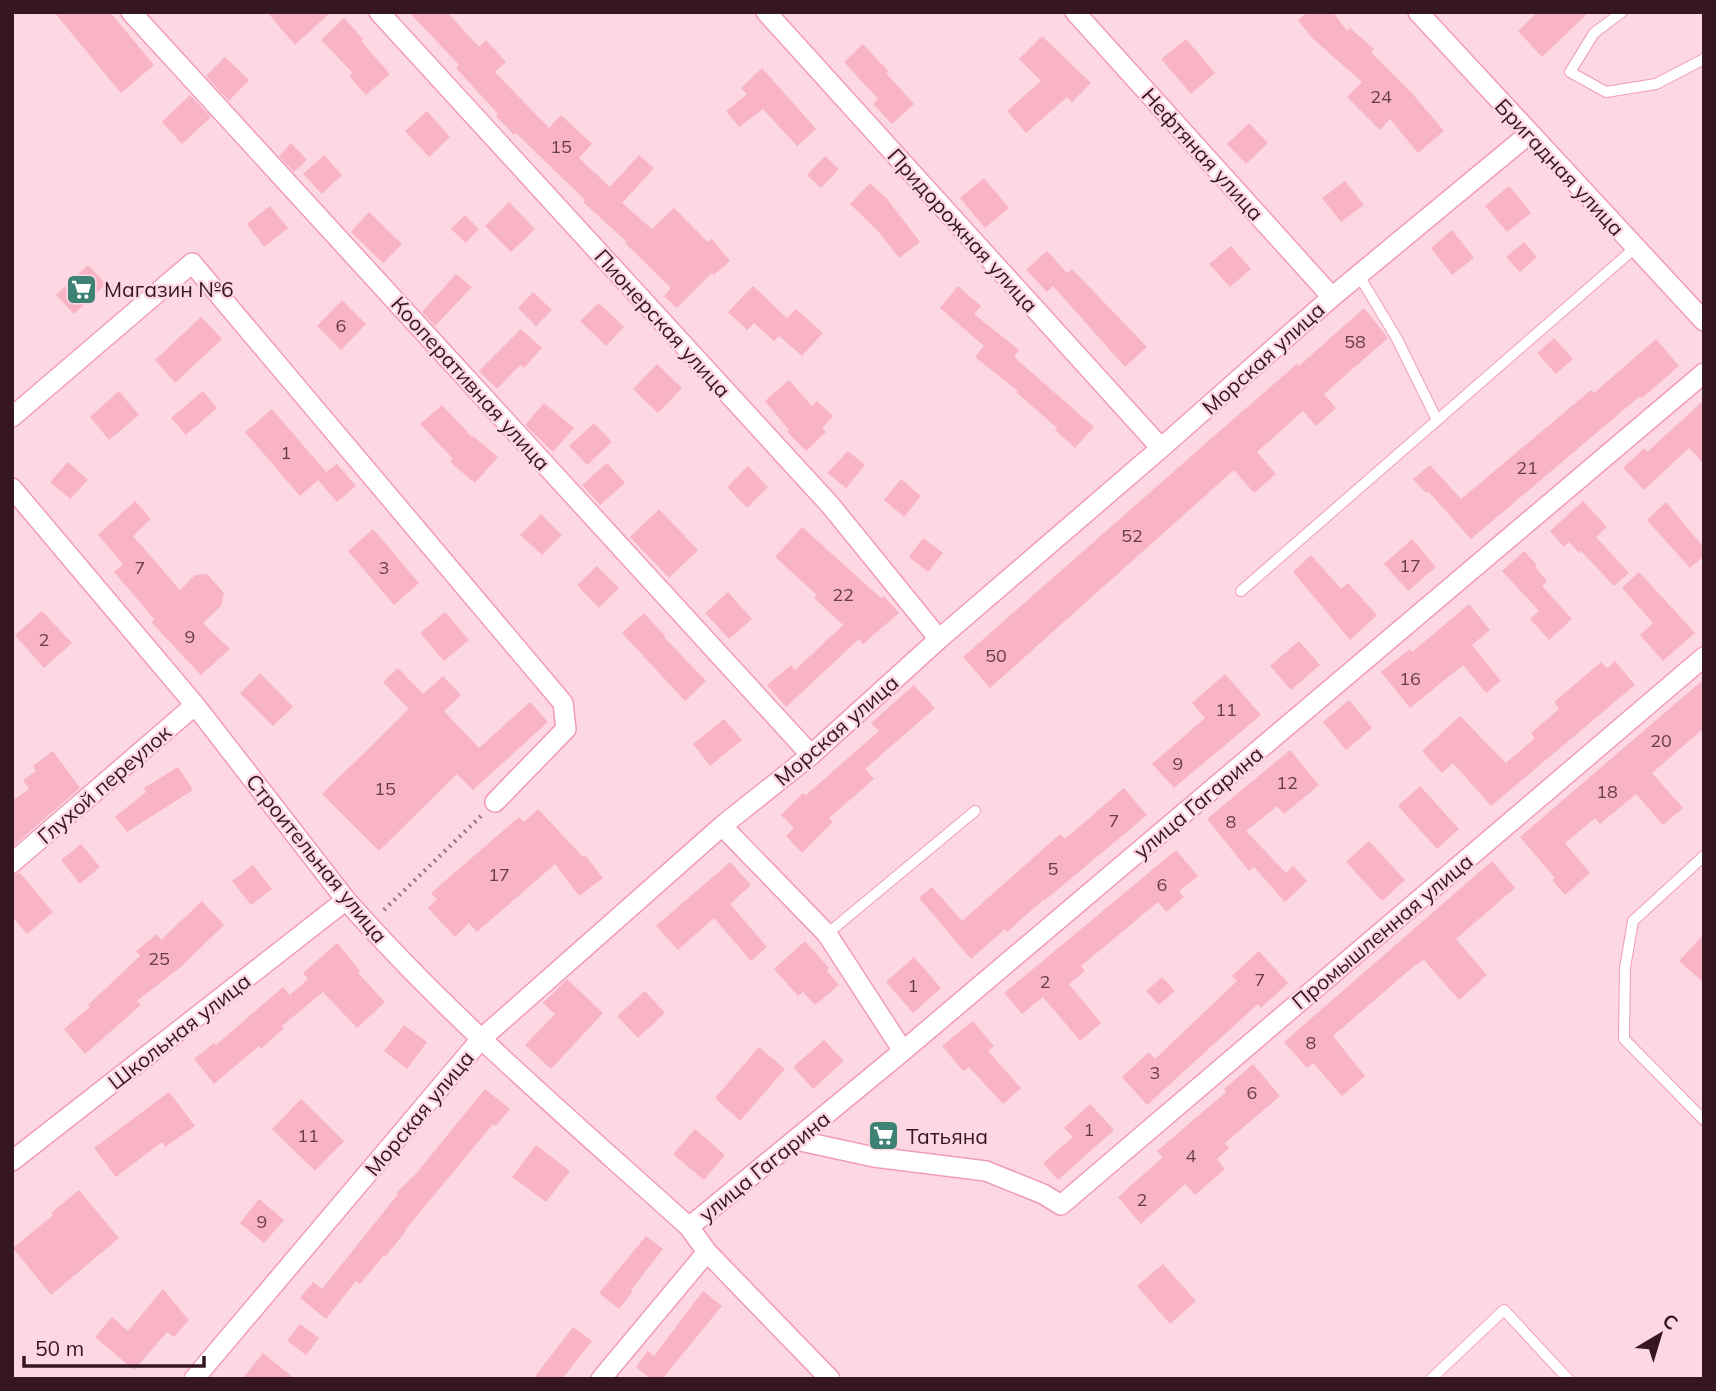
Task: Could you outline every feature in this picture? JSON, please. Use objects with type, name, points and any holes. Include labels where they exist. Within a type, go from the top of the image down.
[{"type":"street","name":"Кооперативная улица","points":[[131,12],[811,755]]},
{"type":"street","name":"Пионерская улица","points":[[379,12],[831,506],[939,639]]},
{"type":"street","name":"Придорожная улица","points":[[766,12],[1161,448]]},
{"type":"street","name":"Нефтяная улица","points":[[1074,12],[1332,297]]},
{"type":"street","name":"Бригадная улица","points":[[1418,12],[1704,321]]},
{"type":"street","name":"Морская улица","points":[[194,1379],[481,1040],[722,826],[811,755],[939,639],[1358,274],[1529,134]]},
{"type":"street","points":[[12,417],[192,263],[563,703],[566,729],[495,802]]},
{"type":"street","name":"улица Гагарина","points":[[689,1227],[903,1051],[1704,373]]},
{"type":"street","name":"Строительная улица","points":[[12,488],[195,705],[368,925],[481,1040],[689,1227],[707,1252],[830,1379]]},
{"type":"street","name":"Промышленная улица","points":[[796,1140],[874,1157],[986,1171],[1043,1194],[1061,1205],[1704,657]]},
{"type":"street","name":"Глухой переулок","points":[[12,863],[195,705]]},
{"type":"street","points":[[722,826],[827,934],[903,1051]]},
{"type":"street","name":"Школьная улица","points":[[12,1161],[346,900]]},
{"type":"street","points":[[601,1379],[707,1252]]},
{"type":"lane","points":[[1622,12],[1594,33],[1570,72],[1606,92],[1656,84],[1704,58]]},
{"type":"lane","points":[[1241,591],[1635,248]]},
{"type":"lane","points":[[1358,274],[1396,337],[1437,420]]},
{"type":"lane","points":[[827,934],[975,811]]},
{"type":"lane","points":[[1704,856],[1633,921],[1625,968],[1624,1038],[1704,1120]]},
{"type":"lane","points":[[1431,1379],[1504,1310],[1568,1379]]},
{"type":"path","points":[[368,925],[495,802]]},
{"type":"building","points":[[54,12],[110,12],[154,65],[121,93]]},
{"type":"building","points":[[267,12],[331,12],[295,45]]},
{"type":"building","points":[[409,12],[447,12],[479,47],[486,40],[506,62],[495,72],[549,128],[561,115],[592,144],[579,158],[610,187],[639,155],[654,168],[622,203],[652,229],[674,208],[708,242],[712,239],[730,261],[714,275],[712,273],[677,308],[664,296],[671,288],[625,243],[627,242],[583,202],[585,200],[516,133],[514,135],[456,68],[459,65]]},
{"type":"building","points":[[1308,12],[1333,12],[1347,31],[1350,28],[1374,49],[1371,52],[1411,92],[1444,131],[1418,153],[1390,119],[1380,130],[1347,97],[1362,82],[1312,38],[1298,20]]},
{"type":"building","points":[[1537,12],[1589,12],[1542,57],[1518,31]]},
{"type":"building","points":[[344,18],[390,74],[366,95],[349,76],[353,73],[321,40]]},
{"type":"building","points":[[1042,36],[1091,83],[1072,102],[1067,97],[1026,133],[1007,111],[1041,81],[1019,59]]},
{"type":"building","points":[[1186,39],[1215,73],[1191,94],[1161,59]]},
{"type":"building","points":[[863,44],[914,104],[892,124],[873,104],[878,99],[844,62]]},
{"type":"building","points":[[225,57],[249,80],[229,101],[206,76]]},
{"type":"building","points":[[762,68],[816,129],[797,146],[763,109],[739,127],[726,111],[747,94],[741,88]]},
{"type":"building","points":[[190,95],[211,117],[182,144],[162,122]]},
{"type":"building","points":[[427,111],[450,137],[429,157],[405,131]]},
{"type":"building","points":[[1249,123],[1268,143],[1246,164],[1227,144]]},
{"type":"building","points":[[291,143],[307,160],[294,172],[279,156]]},
{"type":"building","points":[[324,155],[342,175],[322,194],[303,174]]},
{"type":"building","points":[[825,156],[839,169],[821,188],[807,175]]},
{"type":"building","points":[[984,178],[1009,208],[985,228],[960,198]]},
{"type":"building","points":[[1345,181],[1364,205],[1341,222],[1322,198]]},
{"type":"building","points":[[870,183],[887,199],[920,242],[899,258],[878,231],[850,204]]},
{"type":"building","points":[[1509,186],[1531,213],[1507,232],[1485,206]]},
{"type":"building","points":[[509,202],[535,229],[511,252],[485,226]]},
{"type":"building","points":[[270,206],[288,228],[264,247],[247,224]]},
{"type":"building","points":[[369,212],[402,244],[383,263],[351,232]]},
{"type":"building","points":[[465,215],[479,229],[466,243],[451,229]]},
{"type":"building","points":[[1452,230],[1474,258],[1452,275],[1431,248]]},
{"type":"building","points":[[1524,242],[1537,257],[1520,272],[1506,257]]},
{"type":"building","points":[[1231,246],[1251,269],[1230,287],[1209,264]]},
{"type":"building","points":[[1047,251],[1067,273],[1072,269],[1147,347],[1125,367],[1053,286],[1047,292],[1026,270]]},
{"type":"building","name":"Магазин №6","points":[[88,265],[106,284],[74,314],[56,295]]},
{"type":"building","points":[[456,274],[472,287],[435,326],[422,312]]},
{"type":"building","points":[[753,286],[787,318],[796,309],[823,333],[802,356],[779,336],[774,341],[754,323],[747,330],[728,312]]},
{"type":"building","points":[[958,286],[981,306],[974,314],[1019,350],[1014,357],[1094,427],[1075,448],[1055,430],[1057,428],[1016,392],[1018,391],[975,357],[984,346],[940,308]]},
{"type":"building","points":[[533,292],[552,310],[536,326],[518,308]]},
{"type":"building","points":[[342,300],[366,324],[341,350],[317,326]]},
{"type":"building","points":[[599,303],[624,327],[606,346],[580,321]]},
{"type":"building","points":[[1364,308],[1388,338],[1324,394],[1336,408],[1316,426],[1303,411],[1257,452],[1276,474],[1254,493],[1234,470],[990,688],[963,657]]},
{"type":"building","points":[[201,317],[222,339],[175,383],[155,360]]},
{"type":"building","points":[[521,329],[542,348],[524,368],[520,365],[497,389],[479,371]]},
{"type":"building","points":[[1554,338],[1573,359],[1556,374],[1537,353]]},
{"type":"building","points":[[1656,339],[1679,366],[1471,539],[1428,491],[1426,493],[1413,479],[1430,465],[1461,499],[1591,390],[1594,393]]},
{"type":"building","points":[[657,364],[682,388],[658,413],[633,389]]},
{"type":"building","points":[[789,380],[812,406],[817,401],[833,416],[822,428],[826,432],[806,451],[787,432],[789,430],[765,401]]},
{"type":"building","points":[[119,391],[139,415],[109,440],[90,417]]},
{"type":"building","points":[[203,391],[217,408],[186,435],[171,418]]},
{"type":"building","points":[[1704,400],[1704,464],[1689,448],[1644,490],[1623,468],[1644,448],[1647,452]]},
{"type":"building","points":[[544,403],[574,428],[553,452],[525,425]]},
{"type":"building","points":[[442,405],[472,437],[498,457],[475,483],[450,462],[453,459],[420,424]]},
{"type":"building","points":[[272,409],[326,472],[337,464],[356,486],[337,502],[318,480],[300,496],[245,432]]},
{"type":"building","points":[[594,423],[612,442],[587,465],[569,446]]},
{"type":"building","points":[[848,451],[865,465],[846,488],[827,473]]},
{"type":"building","points":[[68,462],[88,480],[70,499],[50,482]]},
{"type":"building","points":[[607,463],[625,483],[600,505],[582,485]]},
{"type":"building","points":[[748,466],[768,487],[747,508],[727,487]]},
{"type":"building","points":[[901,479],[921,496],[904,517],[884,500]]},
{"type":"building","points":[[135,501],[151,519],[133,536],[180,590],[195,575],[207,574],[224,593],[221,606],[203,623],[230,649],[201,675],[151,622],[155,620],[114,572],[123,564],[98,535]]},
{"type":"building","points":[[1583,501],[1607,527],[1596,537],[1629,573],[1614,586],[1581,551],[1579,553],[1569,542],[1564,547],[1550,531]]},
{"type":"building","points":[[1666,502],[1704,548],[1704,556],[1690,568],[1647,520]]},
{"type":"building","points":[[659,509],[698,550],[669,578],[630,537]]},
{"type":"building","points":[[541,514],[562,535],[542,555],[520,535]]},
{"type":"building","points":[[802,527],[881,598],[884,596],[899,613],[863,644],[859,639],[786,707],[767,685],[791,665],[795,670],[843,625],[814,598],[817,595],[775,557]]},
{"type":"building","points":[[373,529],[419,583],[394,605],[348,551]]},
{"type":"building","points":[[923,538],[943,553],[928,572],[909,557]]},
{"type":"building","points":[[1412,539],[1436,567],[1408,591],[1384,564]]},
{"type":"building","points":[[1524,551],[1547,581],[1542,586],[1572,619],[1549,640],[1530,619],[1539,611],[1502,571]]},
{"type":"building","points":[[1311,555],[1341,589],[1348,583],[1377,615],[1350,640],[1293,572]]},
{"type":"building","points":[[597,566],[619,588],[599,608],[577,585]]},
{"type":"building","points":[[1639,572],[1695,633],[1663,661],[1640,635],[1653,623],[1622,588]]},
{"type":"building","points":[[728,592],[752,619],[729,639],[705,613]]},
{"type":"building","points":[[1469,604],[1490,630],[1472,645],[1501,681],[1486,693],[1463,665],[1410,708],[1381,672],[1410,649],[1412,652]]},
{"type":"building","points":[[42,611],[72,643],[44,668],[15,635]]},
{"type":"building","points":[[445,612],[469,640],[444,661],[420,633]]},
{"type":"building","points":[[644,613],[706,681],[685,701],[622,633]]},
{"type":"building","points":[[1299,641],[1320,665],[1291,690],[1270,666]]},
{"type":"building","points":[[1615,661],[1635,685],[1491,806],[1453,763],[1442,773],[1422,751],[1460,716],[1506,763],[1535,738],[1531,733],[1559,709],[1554,702],[1601,662],[1607,668]]},
{"type":"building","points":[[398,668],[423,694],[443,676],[461,695],[444,711],[479,748],[530,702],[548,722],[473,790],[457,774],[379,851],[322,794],[409,709],[383,682]]},
{"type":"building","points":[[260,673],[293,707],[273,726],[240,693]]},
{"type":"building","points":[[1225,674],[1261,715],[1174,788],[1152,764],[1205,718],[1192,703]]},
{"type":"building","points":[[1704,679],[1704,728],[1652,773],[1683,808],[1663,825],[1636,794],[1600,824],[1595,818],[1565,843],[1590,873],[1565,895],[1552,880],[1555,878],[1520,837]]},
{"type":"building","points":[[914,685],[935,708],[865,769],[874,779],[829,818],[833,822],[802,853],[786,836],[794,828],[781,815],[803,793],[806,795],[879,731],[871,723]]},
{"type":"building","points":[[1349,700],[1372,728],[1346,750],[1323,722]]},
{"type":"building","points":[[724,719],[742,740],[710,766],[693,744]]},
{"type":"building","points":[[1290,750],[1319,785],[1284,814],[1277,806],[1246,831],[1286,873],[1293,866],[1307,881],[1285,902],[1254,867],[1249,871],[1207,819]]},
{"type":"building","points":[[53,751],[80,788],[12,847],[12,801],[29,789],[23,780],[36,771],[33,766]]},
{"type":"building","points":[[178,767],[193,790],[127,832],[115,817],[146,792],[144,788]]},
{"type":"building","points":[[1420,786],[1459,829],[1437,849],[1398,806]]},
{"type":"building","points":[[1124,788],[1147,815],[971,959],[919,898],[932,887],[962,921],[1060,834],[1065,839]]},
{"type":"building","points":[[538,809],[583,857],[585,855],[603,878],[579,896],[555,864],[477,932],[469,923],[455,937],[428,908],[437,899],[431,893],[519,817],[524,822]]},
{"type":"building","points":[[1369,841],[1405,880],[1382,901],[1346,862]]},
{"type":"building","points":[[81,844],[100,867],[80,884],[61,860]]},
{"type":"building","points":[[1176,850],[1198,876],[1179,891],[1184,897],[1166,912],[1158,902],[1081,966],[1085,971],[1069,984],[1101,1023],[1080,1041],[1043,997],[1022,1014],[1004,993]]},
{"type":"building","points":[[1492,861],[1515,888],[1456,939],[1487,975],[1459,1000],[1424,960],[1414,966],[1333,1036],[1365,1076],[1342,1096],[1313,1063],[1307,1068],[1284,1042]]},
{"type":"building","points":[[730,862],[751,885],[730,904],[767,947],[751,961],[714,918],[678,950],[656,926]]},
{"type":"building","points":[[253,865],[272,889],[251,905],[232,881]]},
{"type":"building","points":[[20,873],[53,912],[27,934],[12,916],[12,875]]},
{"type":"building","points":[[202,901],[224,925],[182,966],[137,1001],[141,1005],[85,1054],[64,1029],[90,1007],[88,1005],[140,956],[136,951],[157,934],[161,940]]},
{"type":"building","points":[[1704,934],[1704,983],[1679,961]]},
{"type":"building","points":[[805,941],[829,968],[827,971],[839,985],[815,1005],[803,992],[798,996],[774,969]]},
{"type":"building","points":[[337,943],[360,971],[358,973],[385,1002],[357,1028],[323,992],[282,1026],[284,1028],[261,1049],[259,1046],[214,1084],[194,1059],[214,1043],[216,1045],[283,987],[290,995],[308,979],[303,973]]},
{"type":"building","points":[[1259,951],[1288,983],[1261,1008],[1258,1004],[1147,1105],[1122,1077],[1149,1052],[1155,1059],[1237,981],[1232,976]]},
{"type":"building","points":[[914,957],[941,988],[913,1013],[886,982]]},
{"type":"building","points":[[1162,977],[1175,991],[1159,1005],[1146,991]]},
{"type":"building","points":[[567,979],[603,1013],[551,1069],[525,1045],[555,1014],[543,1003]]},
{"type":"building","points":[[645,991],[665,1013],[638,1038],[617,1016]]},
{"type":"building","points":[[973,1021],[994,1046],[988,1051],[1021,1088],[1003,1104],[969,1067],[963,1071],[942,1046]]},
{"type":"building","points":[[404,1025],[427,1042],[407,1069],[384,1051]]},
{"type":"building","points":[[824,1040],[844,1061],[813,1089],[793,1067]]},
{"type":"building","points":[[759,1047],[785,1069],[740,1121],[715,1098]]},
{"type":"building","points":[[1253,1064],[1280,1096],[1225,1143],[1229,1148],[1217,1159],[1225,1169],[1195,1195],[1185,1184],[1141,1224],[1118,1197],[1163,1157],[1157,1151],[1226,1092],[1224,1089]]},
{"type":"building","points":[[485,1089],[510,1109],[496,1126],[493,1124],[385,1257],[383,1256],[360,1284],[356,1281],[326,1319],[300,1298],[313,1282],[322,1289],[398,1194],[396,1193],[414,1176]]},
{"type":"building","points":[[169,1092],[195,1126],[165,1147],[162,1142],[116,1177],[94,1148]]},
{"type":"building","points":[[301,1099],[344,1141],[315,1171],[272,1129]]},
{"type":"building","points":[[1090,1104],[1114,1130],[1058,1180],[1043,1163],[1073,1137],[1064,1128]]},
{"type":"building","name":"Татьяна","points":[[882,1120],[899,1133],[888,1146],[872,1144],[867,1140]]},
{"type":"building","points":[[695,1129],[725,1155],[704,1180],[673,1154]]},
{"type":"building","points":[[536,1145],[570,1171],[546,1202],[512,1177]]},
{"type":"building","points":[[79,1190],[119,1238],[51,1295],[13,1248]]},
{"type":"building","points":[[259,1199],[284,1220],[264,1243],[240,1223]]},
{"type":"building","points":[[646,1236],[663,1249],[619,1309],[599,1293]]},
{"type":"building","points":[[1163,1264],[1196,1301],[1170,1324],[1137,1286]]},
{"type":"building","points":[[163,1289],[189,1320],[174,1337],[167,1332],[134,1370],[95,1337],[112,1317],[128,1331]]},
{"type":"building","points":[[703,1291],[722,1306],[662,1379],[650,1379],[636,1367],[648,1351],[654,1356]]},
{"type":"building","points":[[300,1324],[319,1338],[306,1355],[287,1341]]},
{"type":"building","points":[[573,1327],[592,1341],[562,1379],[533,1379]]},
{"type":"building","points":[[263,1353],[295,1379],[242,1379]]},
{"type":"place","name":"Магазин №6","points":[[81,289]]},
{"type":"place","name":"Татьяна","points":[[883,1136]]}]
